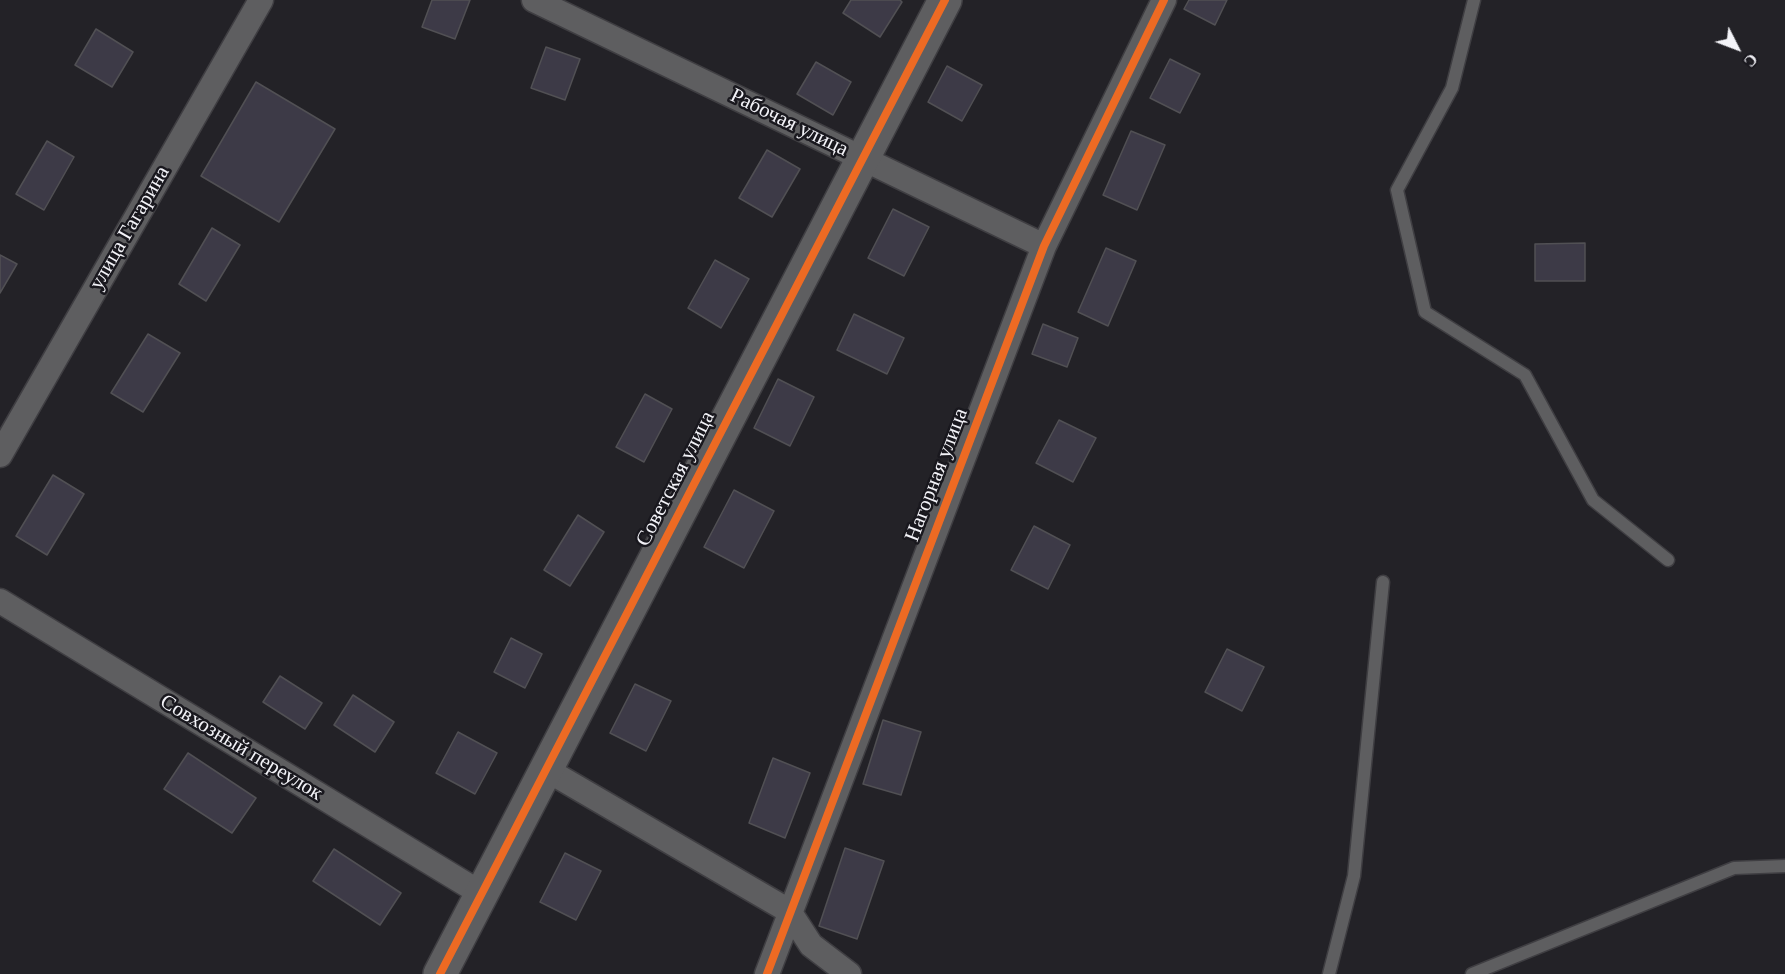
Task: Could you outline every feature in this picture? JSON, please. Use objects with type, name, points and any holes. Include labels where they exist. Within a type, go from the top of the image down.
[{"type":"street","name":"улица Гагарина","points":[[0,455],[261,0]]},
{"type":"street","name":"Рабочая улица","points":[[534,0],[1044,246]]},
{"type":"street","name":"Советская улица","points":[[440,974],[861,158],[945,0]]},
{"type":"street","name":"Нагорная улица","points":[[768,974],[789,911],[1044,246],[1164,0]]},
{"type":"street","name":"Совхозный переулок","points":[[0,601],[482,894]]},
{"type":"street","points":[[547,770],[789,911],[811,945],[849,974]]},
{"type":"lane","points":[[1474,0],[1452,88],[1397,190],[1425,312],[1525,375],[1593,500],[1668,561]]},
{"type":"lane","points":[[1329,974],[1354,876],[1383,582]]},
{"type":"lane","points":[[1472,974],[1734,868],[1785,866]]},
{"type":"building","points":[[432,0],[470,0],[455,39],[422,27]]},
{"type":"building","points":[[851,0],[900,0],[902,2],[880,37],[843,13]]},
{"type":"building","points":[[1189,0],[1227,0],[1215,25],[1184,9]]},
{"type":"building","points":[[96,29],[133,52],[112,87],[75,65]]},
{"type":"building","points":[[546,47],[580,59],[565,100],[531,88]]},
{"type":"building","points":[[1170,59],[1200,74],[1180,113],[1150,98]]},
{"type":"building","points":[[816,62],[851,82],[833,115],[797,94]]},
{"type":"building","points":[[947,66],[982,85],[962,121],[928,102]]},
{"type":"building","points":[[256,82],[335,129],[279,222],[201,176]]},
{"type":"building","points":[[1131,131],[1165,145],[1137,210],[1103,195]]},
{"type":"building","points":[[47,141],[74,157],[44,210],[16,194]]},
{"type":"building","points":[[767,150],[800,169],[772,217],[739,198]]},
{"type":"building","points":[[893,209],[929,227],[904,276],[868,258]]},
{"type":"building","points":[[212,228],[240,245],[206,301],[179,284]]},
{"type":"building","points":[[1585,243],[1585,281],[1535,281],[1535,244]]},
{"type":"building","points":[[1106,248],[1136,261],[1108,326],[1078,312]]},
{"type":"building","points":[[0,255],[17,264],[0,293]]},
{"type":"building","points":[[715,260],[749,279],[721,328],[688,308]]},
{"type":"building","points":[[854,314],[904,338],[887,374],[837,350]]},
{"type":"building","points":[[1043,324],[1078,338],[1067,367],[1032,354]]},
{"type":"building","points":[[148,334],[180,353],[143,412],[111,393]]},
{"type":"building","points":[[778,379],[814,397],[790,446],[754,428]]},
{"type":"building","points":[[645,394],[672,409],[644,462],[616,447]]},
{"type":"building","points":[[1059,420],[1096,438],[1073,482],[1036,463]]},
{"type":"building","points":[[53,475],[84,494],[47,555],[16,536]]},
{"type":"building","points":[[734,490],[774,511],[744,568],[704,547]]},
{"type":"building","points":[[578,515],[604,532],[570,586],[544,570]]},
{"type":"building","points":[[1034,526],[1070,545],[1048,589],[1011,570]]},
{"type":"building","points":[[511,638],[542,654],[525,688],[494,672]]},
{"type":"building","points":[[1227,649],[1264,667],[1242,711],[1205,692]]},
{"type":"building","points":[[280,676],[322,703],[305,729],[263,702]]},
{"type":"building","points":[[635,684],[671,701],[646,751],[610,733]]},
{"type":"building","points":[[353,695],[394,722],[375,752],[334,725]]},
{"type":"building","points":[[883,720],[921,732],[901,795],[863,784]]},
{"type":"building","points":[[458,732],[497,753],[475,794],[436,773]]},
{"type":"building","points":[[188,753],[256,798],[232,833],[164,789]]},
{"type":"building","points":[[773,758],[810,773],[785,838],[749,823]]},
{"type":"building","points":[[845,848],[884,861],[857,939],[819,926]]},
{"type":"building","points":[[334,849],[401,893],[380,925],[313,881]]},
{"type":"building","points":[[565,853],[601,871],[576,920],[540,902]]},
{"type":"cycle path","points":[[440,974],[945,0]]},
{"type":"cycle path","points":[[767,974],[1044,246],[1164,0]]}]
